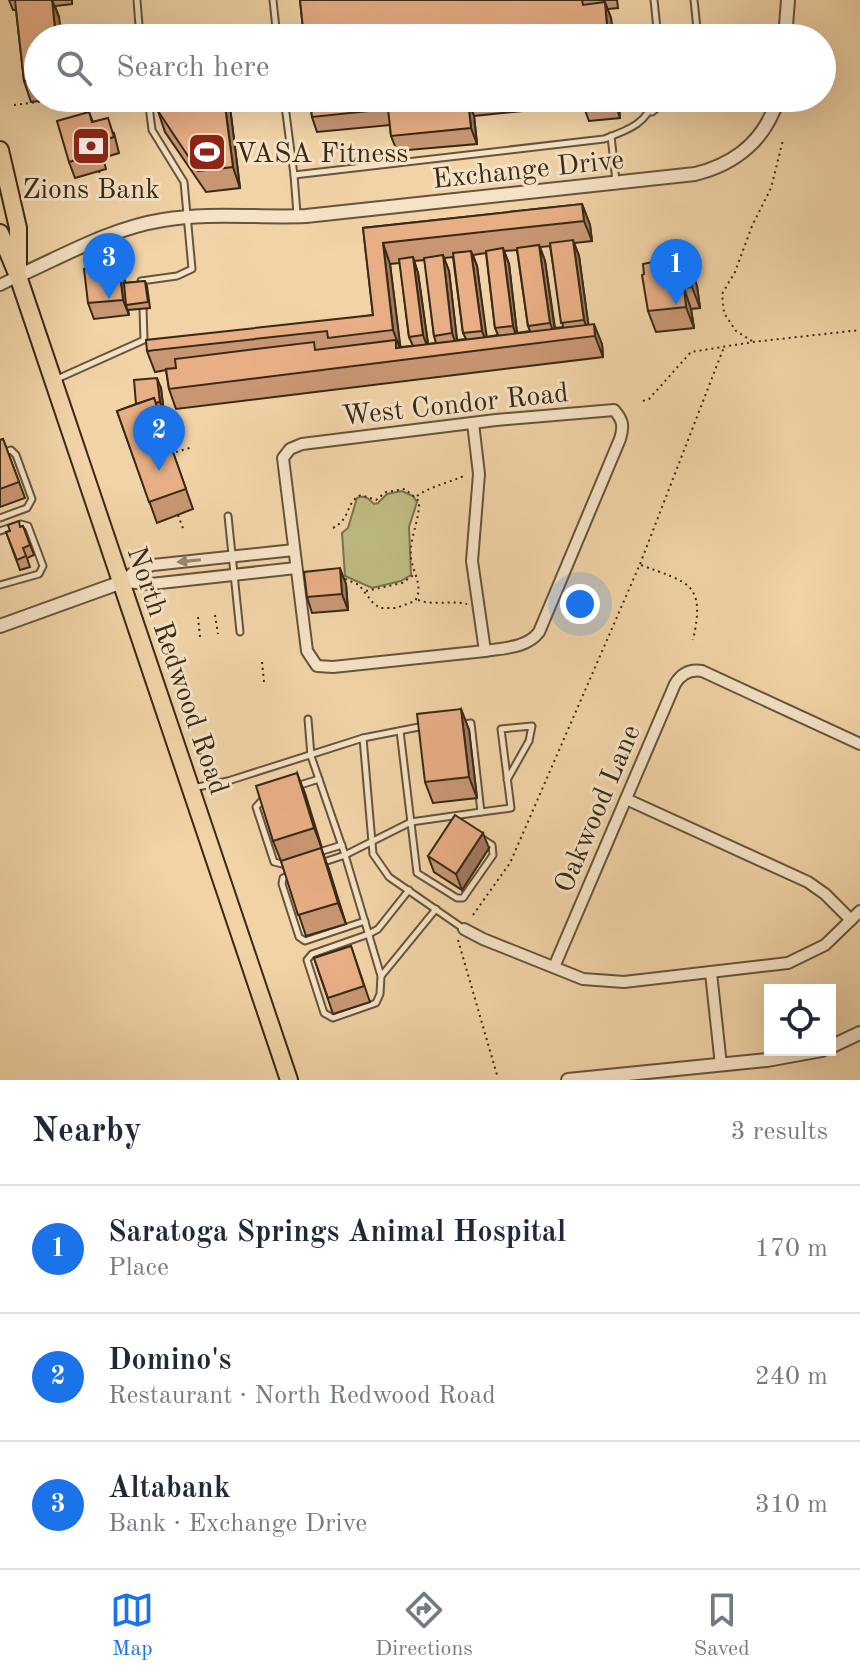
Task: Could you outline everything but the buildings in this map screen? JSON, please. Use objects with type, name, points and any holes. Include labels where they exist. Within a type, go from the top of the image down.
[{"type":"main road","points":[[0,150],[18,228],[18,276]]},
{"type":"main road","points":[[0,233],[18,276]]},
{"type":"main road","name":"North Redwood Road","points":[[18,276],[289,1080]]},
{"type":"street","points":[[786,24],[788,0]]},
{"type":"street","name":"Exchange Drive","points":[[18,276],[128,229],[164,219],[297,216],[695,174],[722,166],[743,152],[759,136],[773,112]]},
{"type":"street","points":[[0,285],[18,276]]},
{"type":"street","name":"West Condor Road","points":[[294,550],[283,458],[290,449],[302,444],[473,423],[614,410],[622,419],[620,439],[539,632],[533,640],[509,648],[485,651]]},
{"type":"street","points":[[0,626],[122,582],[136,570],[153,565],[294,550],[307,651],[317,666],[333,667],[485,651],[472,561],[479,474],[473,423]]},
{"type":"street","points":[[122,582],[151,584],[296,568]]},
{"type":"street","name":"Oakwood Lane","points":[[554,967],[675,684],[687,672],[702,671],[860,744]]},
{"type":"street","points":[[626,799],[808,882],[851,920]]},
{"type":"street","points":[[461,934],[483,939],[583,979],[609,983],[777,965],[799,959],[825,945],[860,911]]},
{"type":"street","points":[[711,973],[721,1065]]},
{"type":"street","points":[[836,1044],[860,1033]]},
{"type":"street","points":[[568,1080],[789,1056]]},
{"type":"lane","points":[[137,0],[139,24]]},
{"type":"lane","points":[[273,0],[276,24]]},
{"type":"lane","points":[[654,0],[657,24]]},
{"type":"lane","points":[[694,0],[697,24]]},
{"type":"lane","points":[[141,287],[141,281],[177,276],[192,269],[184,182],[152,130],[150,112]]},
{"type":"lane","points":[[286,112],[297,216]]},
{"type":"lane","points":[[294,175],[611,136],[631,130],[654,112]]},
{"type":"lane","points":[[611,136],[616,182]]},
{"type":"lane","points":[[52,381],[144,340],[143,308]]},
{"type":"lane","points":[[0,453],[11,450],[16,455],[32,499],[27,508],[0,518]]},
{"type":"lane","points":[[228,516],[240,632]]},
{"type":"lane","points":[[0,531],[21,524],[28,526],[43,566],[39,574],[0,585]]},
{"type":"lane","points":[[308,719],[311,756],[342,845],[369,934],[381,976],[376,1003],[333,1018],[324,1013],[307,960],[312,954],[369,934],[378,929],[409,890]]},
{"type":"lane","points":[[456,724],[471,723],[481,812]]},
{"type":"lane","points":[[191,788],[228,781],[363,738],[428,726]]},
{"type":"lane","points":[[317,865],[345,855],[411,822],[511,808],[507,780],[501,729],[532,726],[529,741],[507,780]]},
{"type":"lane","points":[[400,731],[417,873],[457,898],[463,898],[493,855],[492,845],[479,837]]},
{"type":"lane","points":[[363,738],[373,854],[389,877],[436,909],[461,934]]},
{"type":"lane","points":[[291,788],[319,779]]},
{"type":"lane","points":[[277,793],[262,798],[256,807],[274,862],[282,864],[297,859]]},
{"type":"lane","points":[[464,814],[467,829]]},
{"type":"lane","points":[[312,854],[342,845]]},
{"type":"lane","points":[[303,870],[283,878],[282,884],[299,937],[305,941],[314,939],[365,921]]},
{"type":"lane","points":[[381,976],[436,909]]},
{"type":"path","points":[[14,105],[24,104]]},
{"type":"path","points":[[753,342],[736,331],[724,313],[722,294],[735,272],[752,226],[771,188],[783,140]]},
{"type":"path","points":[[99,171],[102,182]]},
{"type":"path","points":[[643,401],[649,399],[691,352],[860,330]]},
{"type":"path","points":[[473,915],[510,863],[640,564],[724,347]]},
{"type":"path","points":[[176,452],[193,447]]},
{"type":"path","points":[[416,497],[432,486],[467,475]]},
{"type":"path","points":[[333,528],[345,520],[353,501],[361,495],[376,500],[386,492],[405,489],[416,497],[420,508],[410,548],[419,587],[417,600]]},
{"type":"path","points":[[178,515],[184,531]]},
{"type":"path","points":[[640,564],[688,583],[699,615],[693,640]]},
{"type":"path","points":[[364,591],[402,583],[415,574]]},
{"type":"path","points":[[338,576],[354,581],[380,608],[403,607],[417,600],[427,604],[470,604]]},
{"type":"path","points":[[215,615],[218,634]]},
{"type":"path","points":[[198,617],[200,637]]},
{"type":"path","points":[[262,662],[264,682]]},
{"type":"path","points":[[461,934],[497,1075]]},
{"type":"shaded area","points":[[402,491],[413,496],[417,502],[409,527],[411,575],[401,581],[372,588],[345,576],[342,533],[348,528],[357,498],[366,498],[374,504],[387,494]]},
{"type":"place","name":"Zions Bank","points":[[91,146]]},
{"type":"place","name":"VASA Fitness","points":[[207,152]]},
{"type":"place","name":"Altabank","points":[[109,299]]},
{"type":"place","name":"Saratoga Springs Animal Hospital","points":[[676,305]]},
{"type":"place","name":"Domino's","points":[[159,471]]}]
